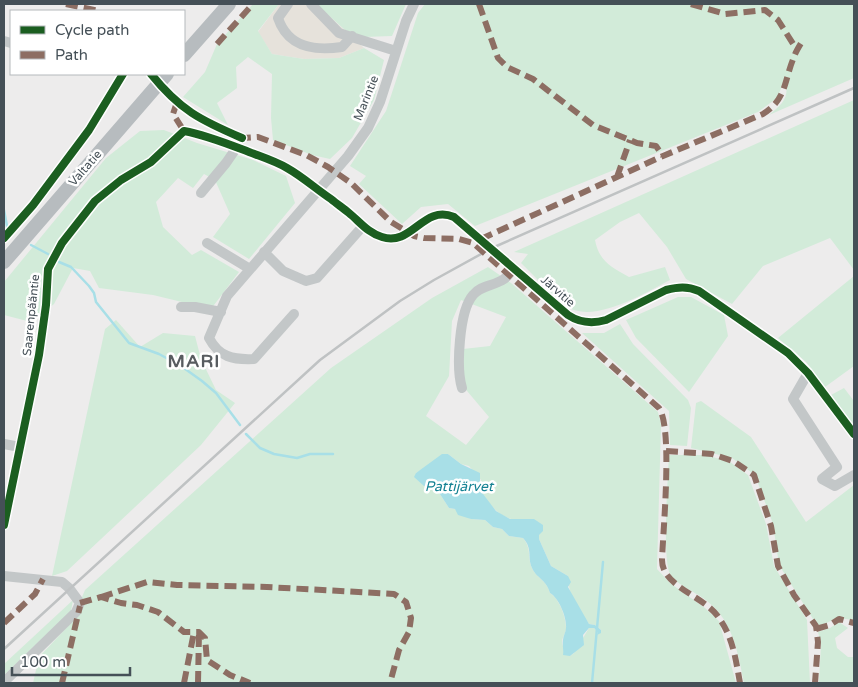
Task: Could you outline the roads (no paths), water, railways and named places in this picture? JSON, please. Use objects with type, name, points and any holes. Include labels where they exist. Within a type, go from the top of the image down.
[{"type":"highway","points":[[185,54],[229,4]]},
{"type":"highway","name":"Valtatie","points":[[4,262],[166,75]]},
{"type":"street","points":[[288,4],[278,18],[282,29],[292,40],[307,47],[326,49],[342,47],[352,36]]},
{"type":"street","points":[[311,4],[339,33],[396,50]]},
{"type":"street","name":"Marintie","points":[[294,314],[254,359],[237,360],[225,355],[214,347],[209,338],[228,296],[348,156],[368,128],[380,102],[406,21],[414,4]]},
{"type":"street","name":"Saarenpääntie","points":[[4,525],[39,355],[46,305],[48,269],[62,243],[95,201],[121,180],[151,162],[184,131],[237,148],[286,167],[318,190]]},
{"type":"street","points":[[201,192],[237,148]]},
{"type":"street","name":"Järvitie","points":[[318,190],[349,212],[363,226],[385,238],[394,238],[408,233],[432,216],[442,213],[448,214],[454,217],[568,315],[583,322],[606,320],[666,290],[691,288],[706,296],[788,353],[808,373],[854,434]]},
{"type":"street","points":[[264,252],[283,271],[306,281],[317,278],[363,226]]},
{"type":"street","points":[[207,243],[250,269]]},
{"type":"street","points":[[462,388],[458,375],[459,351],[464,315],[468,302],[473,294],[504,279],[514,268]]},
{"type":"street","points":[[181,308],[195,307],[221,312]]},
{"type":"street","points":[[808,373],[793,399],[837,467],[822,479],[835,486],[854,475]]},
{"type":"street","points":[[4,444],[20,447]]},
{"type":"street","points":[[4,576],[62,582],[80,603],[80,606],[64,624],[4,682]]},
{"type":"water","name":"Pattijärvet","points":[[442,454],[448,454],[461,464],[480,473],[480,490],[496,511],[510,519],[534,519],[543,525],[543,531],[539,535],[539,539],[551,566],[568,576],[571,582],[568,587],[589,624],[595,625],[601,630],[601,633],[597,635],[598,632],[594,628],[589,628],[583,635],[584,645],[570,656],[563,655],[563,637],[566,628],[564,614],[556,599],[534,571],[528,546],[523,538],[509,536],[502,529],[493,527],[485,520],[471,519],[458,515],[455,509],[449,508],[436,488],[424,486],[414,477],[416,473]]},
{"type":"waterway","points":[[4,210],[7,226]]},
{"type":"waterway","points":[[31,245],[48,254]]},
{"type":"waterway","points":[[59,262],[71,267],[89,286],[94,293],[96,302],[129,343],[159,354],[181,366],[202,381],[216,393],[240,425]]},
{"type":"waterway","points":[[246,434],[260,448],[274,454],[297,458],[310,454],[333,454]]},
{"type":"waterway","points":[[592,683],[603,562]]},
{"type":"railway","points":[[4,649],[320,360],[400,301],[492,248],[854,88]]},
{"type":"district","name":"MARI","points":[[194,361]]}]
